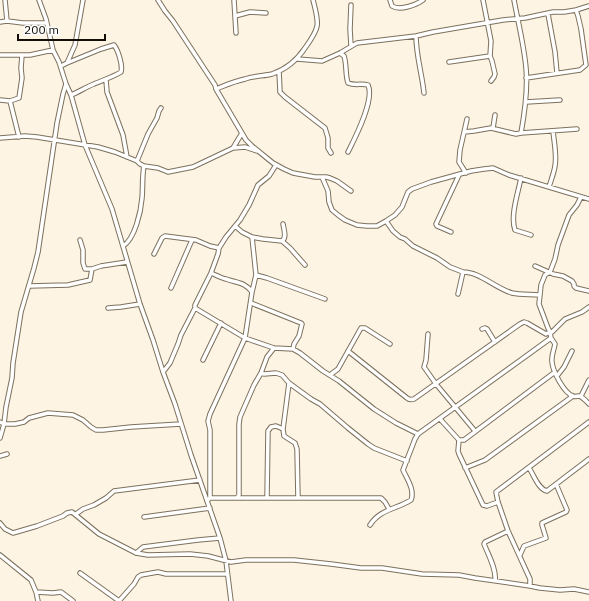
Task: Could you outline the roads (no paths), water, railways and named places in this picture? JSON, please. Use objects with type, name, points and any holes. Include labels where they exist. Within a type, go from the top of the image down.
[{"type":"street","points":[[5,0],[7,21]]},
{"type":"street","points":[[39,0],[46,19],[53,50],[61,66],[71,95],[85,145],[112,209],[140,304],[208,500],[226,561],[232,601]]},
{"type":"street","points":[[67,63],[75,45],[83,0]]},
{"type":"street","points":[[158,0],[216,85],[216,89],[242,133],[252,146],[276,166],[293,173],[315,177],[326,177],[337,181],[351,191]]},
{"type":"street","points":[[234,0],[236,32]]},
{"type":"street","points":[[216,89],[244,79],[272,74],[292,64],[308,44],[318,27],[317,15],[313,0]]},
{"type":"street","points":[[390,0],[392,6],[396,8],[417,4],[423,0]]},
{"type":"street","points":[[483,0],[491,41],[490,56],[495,74],[491,80]]},
{"type":"street","points":[[514,0],[525,60],[526,78],[526,102],[521,133]]},
{"type":"street","points":[[351,5],[351,46]]},
{"type":"street","points":[[297,59],[322,61],[357,43],[416,36],[487,23],[576,10],[589,6]]},
{"type":"street","points":[[526,78],[580,70],[586,65],[581,29],[576,10]]},
{"type":"street","points":[[235,16],[250,12],[266,13]]},
{"type":"street","points":[[548,14],[557,73]]},
{"type":"street","points":[[0,22],[46,23]]},
{"type":"street","points":[[416,36],[418,62],[424,93]]},
{"type":"street","points":[[61,66],[114,44],[117,50],[122,68],[121,72],[71,95]]},
{"type":"street","points":[[0,54],[30,55],[53,50]]},
{"type":"street","points":[[340,53],[344,56],[346,61],[348,83],[354,85],[366,84],[369,88],[364,118],[348,152]]},
{"type":"street","points":[[0,100],[19,98],[22,78],[22,55]]},
{"type":"street","points":[[449,62],[490,56]]},
{"type":"street","points":[[279,71],[280,92],[325,128],[328,138],[328,148],[331,153]]},
{"type":"street","points":[[106,80],[107,92],[123,135],[128,157]]},
{"type":"street","points":[[0,438],[12,378],[21,312],[38,252],[54,140],[66,84]]},
{"type":"street","points":[[10,100],[19,137]]},
{"type":"street","points":[[526,102],[560,100]]},
{"type":"street","points":[[137,161],[161,108]]},
{"type":"street","points":[[493,128],[495,115]]},
{"type":"street","points":[[466,173],[460,162],[460,150],[467,119]]},
{"type":"street","points":[[464,132],[493,128],[516,134],[577,129]]},
{"type":"street","points":[[549,188],[556,160],[553,131]]},
{"type":"street","points":[[233,148],[242,133]]},
{"type":"street","points":[[0,138],[37,137],[85,145],[115,152],[137,161],[144,166],[171,172],[200,164],[233,148],[245,147],[259,151]]},
{"type":"street","points":[[122,246],[127,244],[138,221],[142,198],[142,176],[144,166]]},
{"type":"street","points":[[163,372],[170,363],[182,331],[195,308],[195,305],[211,273],[219,248],[245,212],[258,185],[269,176],[276,166]]},
{"type":"street","points":[[322,177],[328,190],[329,202],[332,210],[345,220],[357,225],[367,226],[377,226],[386,222],[395,215],[402,207],[408,192],[412,189],[484,168],[493,168],[509,175],[549,188],[589,199]]},
{"type":"street","points":[[451,232],[437,226],[436,224],[459,175]]},
{"type":"street","points":[[521,178],[513,225],[515,230],[531,235]]},
{"type":"street","points":[[573,396],[565,390],[552,364],[554,344],[540,304],[540,295],[541,285],[545,275],[550,272],[569,214],[577,205],[581,197]]},
{"type":"street","points":[[386,222],[400,237],[450,267],[473,274],[513,293],[540,295]]},
{"type":"street","points":[[282,241],[285,237],[283,224]]},
{"type":"street","points":[[235,226],[242,232],[252,237],[282,241],[305,265]]},
{"type":"street","points":[[154,254],[164,236],[196,240],[219,248]]},
{"type":"street","points":[[208,500],[210,430],[208,421],[245,338],[256,275],[252,237]]},
{"type":"street","points":[[80,240],[83,250],[83,263],[85,269],[127,262]]},
{"type":"street","points":[[171,288],[192,240]]},
{"type":"street","points":[[535,266],[563,276],[572,281],[576,288],[589,291]]},
{"type":"street","points":[[29,286],[68,285],[90,280],[92,269]]},
{"type":"street","points":[[458,294],[463,272]]},
{"type":"street","points":[[211,273],[228,280],[239,282],[249,288],[252,292]]},
{"type":"street","points":[[256,275],[325,299]]},
{"type":"street","points":[[251,303],[302,324],[299,336],[293,349]]},
{"type":"street","points":[[108,308],[140,304]]},
{"type":"street","points":[[348,351],[409,400],[414,399],[436,384],[520,324],[524,322],[527,323],[546,334],[552,332],[565,319],[582,312],[589,307]]},
{"type":"street","points":[[195,308],[245,338],[274,348],[293,349],[330,375],[374,410],[418,434]]},
{"type":"street","points":[[203,360],[221,323]]},
{"type":"street","points":[[330,375],[338,369],[359,330],[363,328],[390,344]]},
{"type":"street","points":[[482,329],[487,329],[495,342]]},
{"type":"street","points":[[428,334],[424,367],[436,384],[476,431]]},
{"type":"street","points":[[370,525],[373,520],[389,509],[411,500],[413,495],[403,470],[418,434],[551,338]]},
{"type":"street","points":[[237,498],[239,495],[240,417],[267,357],[274,348]]},
{"type":"street","points":[[459,440],[464,440],[556,374],[564,367],[572,351]]},
{"type":"street","points":[[261,373],[276,373],[282,375],[289,383],[320,404],[368,444],[407,461]]},
{"type":"street","points":[[581,396],[589,380]]},
{"type":"street","points":[[289,383],[283,429],[284,436],[295,443],[297,449],[298,498]]},
{"type":"street","points":[[465,468],[485,460],[573,396],[581,396],[589,404]]},
{"type":"street","points":[[0,422],[4,424],[15,424],[24,422],[29,418],[48,413],[73,415],[83,420],[96,430],[181,424]]},
{"type":"street","points":[[440,419],[459,440],[458,450],[483,505],[487,506],[498,502]]},
{"type":"street","points":[[530,586],[530,579],[520,554],[508,531],[496,492],[589,422]]},
{"type":"street","points":[[267,498],[268,431],[271,427],[276,426],[283,429]]},
{"type":"street","points":[[0,456],[7,454]]},
{"type":"street","points":[[529,468],[541,488],[547,491],[589,459]]},
{"type":"street","points":[[76,514],[106,498],[114,491],[200,480]]},
{"type":"street","points":[[520,554],[524,546],[546,538],[542,525],[544,522],[566,512],[567,510],[556,484]]},
{"type":"street","points":[[208,500],[237,498],[381,498],[389,509]]},
{"type":"street","points":[[144,517],[210,508]]},
{"type":"street","points":[[0,524],[5,529],[13,533],[37,526],[72,512],[99,534],[136,553],[148,555],[190,554],[208,556],[231,562],[246,560],[294,560],[361,568],[382,568],[422,574],[459,575],[540,588],[560,590],[574,589],[589,592]]},
{"type":"street","points":[[495,581],[496,576],[494,568],[484,544],[485,542],[508,531]]},
{"type":"street","points":[[136,553],[143,547],[220,538]]},
{"type":"street","points":[[0,555],[31,580],[38,601]]},
{"type":"street","points":[[80,573],[119,601],[134,584],[138,577],[145,574],[158,572],[166,574],[228,574]]},
{"type":"street","points":[[36,592],[61,592],[73,601]]}]
